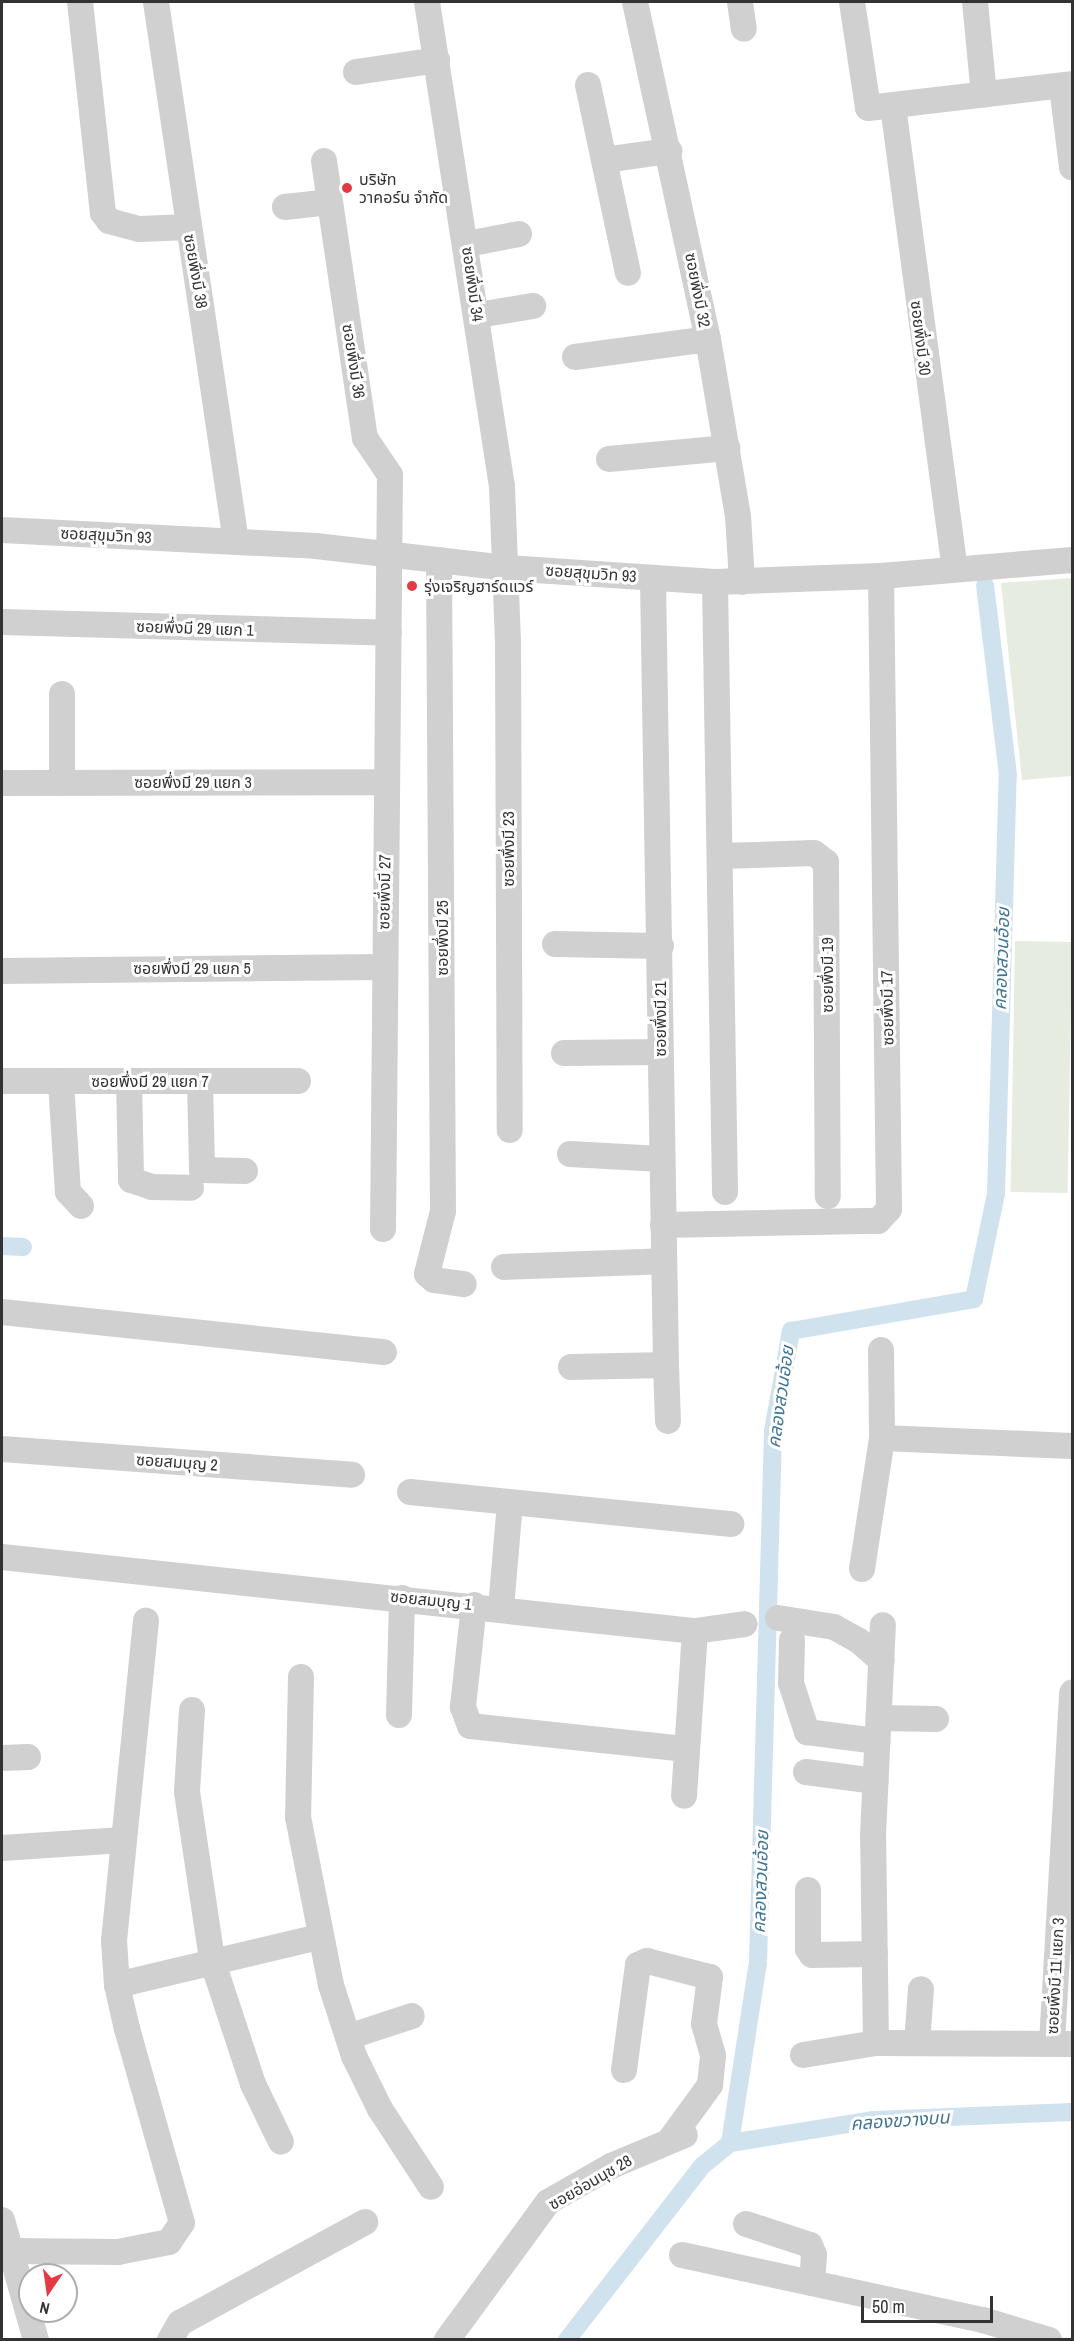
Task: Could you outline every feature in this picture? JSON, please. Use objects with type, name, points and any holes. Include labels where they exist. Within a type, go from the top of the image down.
[{"type":"street","points":[[80,2],[103,213],[109,221],[139,229],[189,227]]},
{"type":"street","name":"ซอยพึ่งมี 38","points":[[156,2],[236,542]]},
{"type":"street","name":"ซอยพึ่งมี 34","points":[[427,2],[500,461],[506,568]]},
{"type":"street","name":"ซอยพึ่งมี 32","points":[[636,2],[708,339],[727,448],[742,582]]},
{"type":"street","points":[[740,2],[744,29]]},
{"type":"street","points":[[852,2],[868,108],[1067,86],[1072,167]]},
{"type":"street","points":[[975,2],[984,95]]},
{"type":"street","points":[[356,72],[437,60]]},
{"type":"street","points":[[588,85],[628,273]]},
{"type":"street","name":"ซอยพึ่งมี 30","points":[[893,106],[955,569]]},
{"type":"street","points":[[604,160],[669,151]]},
{"type":"street","name":"ซอยพึ่งมี 36","points":[[324,161],[366,438],[390,475],[393,555]]},
{"type":"street","points":[[285,207],[330,202]]},
{"type":"street","points":[[467,243],[519,234]]},
{"type":"street","points":[[478,315],[533,306]]},
{"type":"street","points":[[575,357],[708,339]]},
{"type":"street","points":[[609,459],[727,448]]},
{"type":"street","name":"ซอยสุขุมวิท 93","points":[[2,530],[236,542],[393,555],[506,568],[715,582],[881,576],[1072,560]]},
{"type":"street","name":"ซอยพึ่งมี 27","points":[[383,1229],[385,782],[393,555]]},
{"type":"street","name":"ซอยพึ่งมี 25","points":[[439,560],[443,1211],[427,1274],[435,1280],[464,1284]]},
{"type":"street","name":"ซอยพึ่งมี 23","points":[[506,568],[510,1130]]},
{"type":"street","name":"ซอยพึ่งมี 17","points":[[663,1225],[878,1221],[889,1209],[881,576]]},
{"type":"street","name":"ซอยพึ่งมี 21","points":[[653,579],[661,946],[661,1159],[668,1421]]},
{"type":"street","points":[[715,582],[725,1192]]},
{"type":"street","name":"ซอยพึ่งมี 29 แยก 1","points":[[2,622],[389,633]]},
{"type":"street","points":[[62,694],[62,783]]},
{"type":"street","name":"ซอยพึ่งมี 29 แยก 3","points":[[2,783],[385,782]]},
{"type":"street","name":"ซอยพึ่งมี 19","points":[[721,855],[814,853],[826,862],[828,1196]]},
{"type":"street","points":[[555,944],[661,946]]},
{"type":"street","name":"ซอยพึ่งมี 29 แยก 5","points":[[2,971],[383,967]]},
{"type":"street","points":[[564,1053],[660,1052]]},
{"type":"street","points":[[129,1081],[131,1180],[152,1187],[191,1188]]},
{"type":"street","points":[[200,1081],[202,1170],[245,1171]]},
{"type":"street","name":"ซอยพึ่งมี 29 แยก 7","points":[[2,1082],[298,1081]]},
{"type":"street","points":[[61,1082],[68,1192],[81,1206]]},
{"type":"street","points":[[570,1154],[661,1159]]},
{"type":"street","points":[[504,1267],[664,1261]]},
{"type":"street","points":[[2,1312],[384,1352]]},
{"type":"street","points":[[862,1569],[869,1499],[882,1438],[881,1350]]},
{"type":"street","points":[[571,1367],[666,1365]]},
{"type":"street","points":[[882,1438],[1072,1446]]},
{"type":"street","name":"ซอยสมบุญ 2","points":[[2,1449],[352,1475]]},
{"type":"street","points":[[410,1492],[731,1524]]},
{"type":"street","points":[[501,1608],[510,1502]]},
{"type":"street","name":"ซอยสมบุญ 1","points":[[2,1557],[474,1605],[695,1631],[745,1624]]},
{"type":"street","points":[[399,1715],[402,1598]]},
{"type":"street","points":[[474,1605],[463,1707],[470,1726],[687,1749]]},
{"type":"street","points":[[778,1618],[834,1627],[859,1641],[882,1662]]},
{"type":"street","points":[[9,2251],[118,2252],[162,2244],[180,2232],[182,2223],[117,1985],[114,1941],[146,1622]]},
{"type":"street","points":[[876,2043],[875,1781],[883,1625]]},
{"type":"street","points":[[684,1796],[695,1631]]},
{"type":"street","points":[[792,1640],[791,1683],[807,1732],[878,1729],[936,1719]]},
{"type":"street","points":[[301,1677],[298,1817],[319,1937],[348,2037],[380,2109],[430,2187]]},
{"type":"street","name":"ซอยพึ่งมี 11 แยก 3","points":[[1062,2043],[1072,1693]]},
{"type":"street","points":[[192,1710],[187,1792],[213,1960],[253,2084],[281,2142]]},
{"type":"street","points":[[2,1758],[28,1757]]},
{"type":"street","points":[[806,1772],[875,1781]]},
{"type":"street","points":[[2,1848],[123,1840]]},
{"type":"street","points":[[808,1890],[808,1949],[812,1955],[875,1954]]},
{"type":"street","points":[[117,1985],[213,1960],[319,1937]]},
{"type":"street","name":"ซอยอ่อนนุช 28","points":[[447,2340],[548,2202],[611,2166],[678,2137],[710,2085],[713,2056],[704,2024],[710,1977],[647,1961],[638,1965],[624,2070]]},
{"type":"street","points":[[917,2043],[921,1989]]},
{"type":"street","points":[[348,2037],[411,2016]]},
{"type":"street","points":[[803,2055],[876,2043],[1062,2043]]},
{"type":"street","points":[[2,2220],[36,2340]]},
{"type":"street","points":[[170,2340],[180,2323],[365,2222]]},
{"type":"street","points":[[746,2224],[810,2244],[814,2255],[812,2283]]},
{"type":"street","points":[[682,2255],[812,2283],[1007,2334],[1049,2340]]},
{"type":"shaded area","points":[[1072,578],[1072,785],[1071,776],[1022,780],[1001,583]]},
{"type":"shaded area","points":[[1015,941],[1072,942],[1068,1193],[1011,1192]]},
{"type":"waterway","name":"คลองสวนอ้อย","points":[[567,2340],[702,2166],[730,2143],[758,1963],[773,1431],[791,1331],[974,1299],[996,1194],[1008,775],[985,585]]},
{"type":"waterway","points":[[2,1246],[23,1247]]},
{"type":"waterway","name":"คลองขวางบน","points":[[730,2143],[874,2120],[1072,2112]]},
{"type":"place","name":"บริษัท วาคอร์น จำกัด","points":[[347,188]]},
{"type":"place","name":"รุ่งเจริญฮาร์ดแวร์","points":[[412,586]]}]
